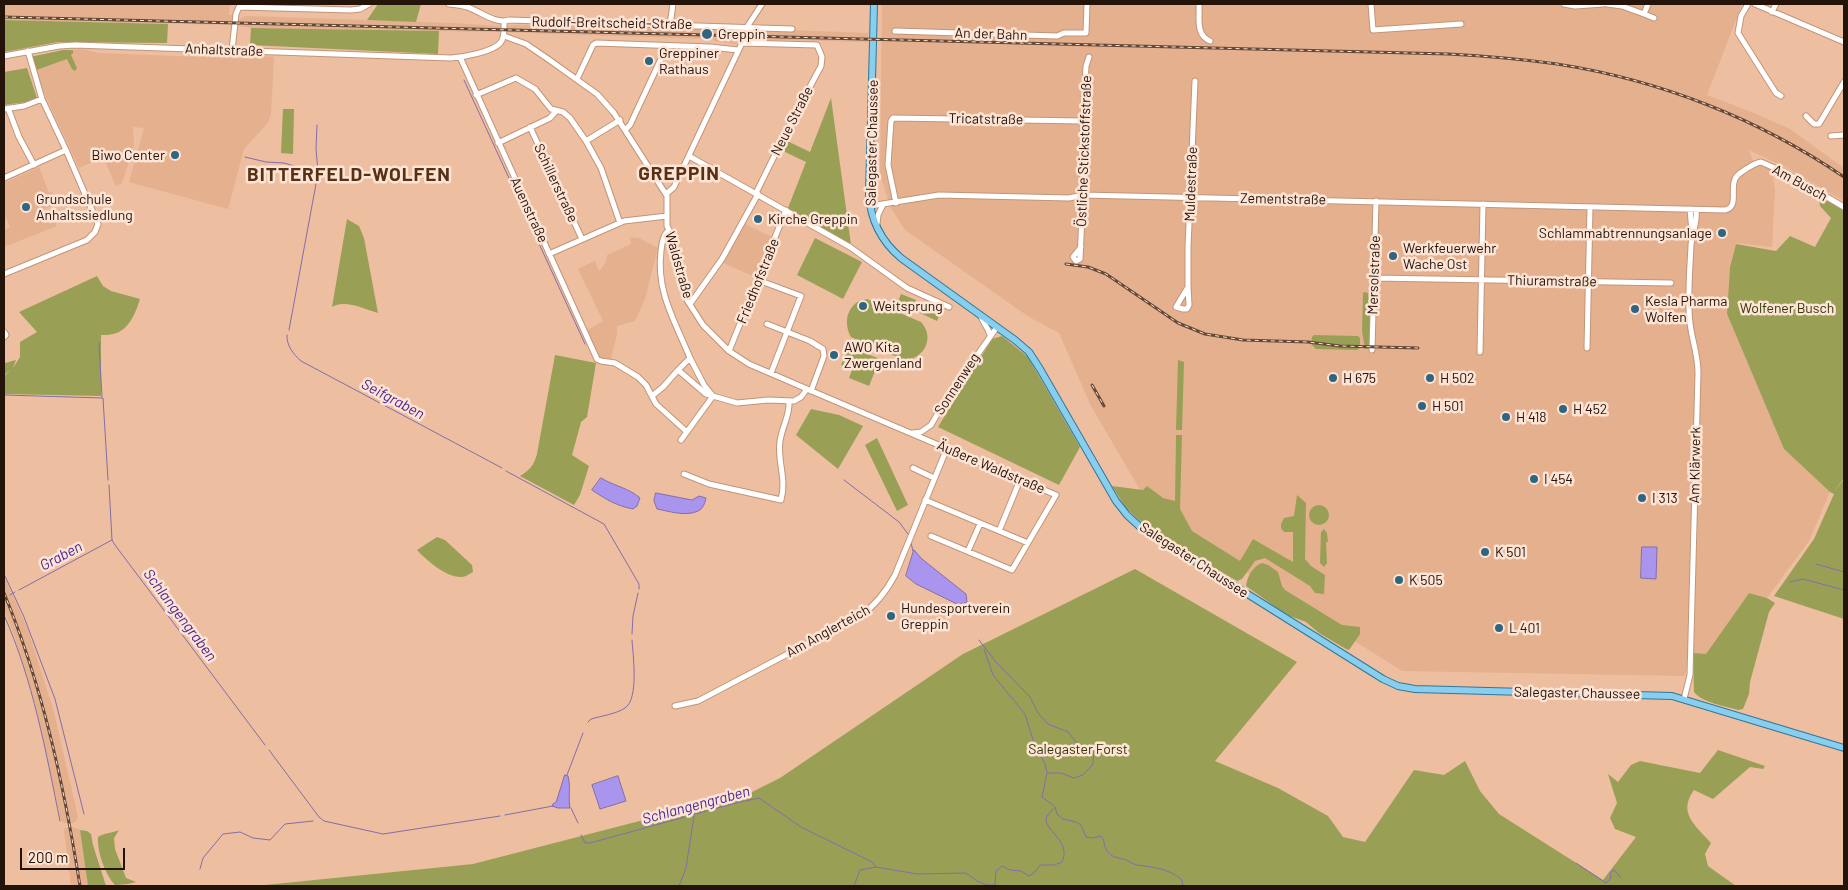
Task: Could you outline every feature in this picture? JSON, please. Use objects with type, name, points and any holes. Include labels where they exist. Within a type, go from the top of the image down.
[{"type":"main road","name":"Salegaster Chaussee","points":[[874,4],[869,186],[870,206],[876,227],[886,243],[901,258],[1020,344],[1032,357],[1119,505],[1142,528],[1390,683],[1415,689],[1654,694],[1684,699],[1844,748]]},
{"type":"street","points":[[232,50],[236,14],[239,8],[352,10],[360,9],[369,4]]},
{"type":"street","name":"Rudolf-Breitscheid-Straße","points":[[449,4],[465,4],[496,20],[504,22],[509,20],[792,29]]},
{"type":"street","points":[[670,25],[673,4]]},
{"type":"street","points":[[748,27],[762,4]]},
{"type":"street","name":"An der Bahn","points":[[895,31],[1057,36],[1064,32],[1086,33],[1087,4]]},
{"type":"street","points":[[1199,4],[1200,33],[1203,38],[1210,40]]},
{"type":"street","points":[[1371,4],[1373,30],[1461,24]]},
{"type":"street","points":[[1564,4],[1575,6],[1605,4],[1622,6],[1654,18]]},
{"type":"street","points":[[1644,14],[1648,4]]},
{"type":"street","points":[[1748,4],[1741,16],[1738,33],[1776,93],[1781,96]]},
{"type":"street","points":[[1755,4],[1844,42]]},
{"type":"street","points":[[1772,12],[1776,4]]},
{"type":"street","points":[[504,22],[504,36],[526,44],[602,98],[620,120],[666,194],[674,187],[738,50],[717,47],[596,43],[593,45],[577,79]]},
{"type":"street","name":"Anhaltstraße","points":[[4,56],[75,45],[446,58],[460,57],[493,48],[501,43],[504,36]]},
{"type":"street","name":"Neue Straße","points":[[690,304],[722,258],[757,194],[790,124],[821,66],[822,57],[819,48],[814,45],[748,42],[742,43],[738,50]]},
{"type":"street","points":[[626,129],[666,46]]},
{"type":"street","points":[[4,274],[87,240],[95,232],[98,224],[42,99],[28,51]]},
{"type":"street","name":"Auenstraße","points":[[460,57],[597,359],[615,363],[638,377],[652,396]]},
{"type":"street","name":"Östliche Stickstoffstraße","points":[[1081,246],[1083,121],[1086,66],[1089,57]]},
{"type":"street","points":[[476,95],[516,78],[535,89],[552,109],[563,112],[570,118],[586,140],[606,181],[620,223]]},
{"type":"street","name":"Muldestraße","points":[[1188,286],[1195,81]]},
{"type":"street","points":[[1806,116],[1816,125],[1821,122],[1844,82]]},
{"type":"street","points":[[34,165],[6,109],[24,106],[42,99]]},
{"type":"street","points":[[498,143],[550,118],[556,111]]},
{"type":"street","name":"Tricatstraße","points":[[896,202],[888,165],[891,121],[893,118],[900,116],[1083,121]]},
{"type":"street","points":[[586,140],[620,120]]},
{"type":"street","name":"Schillerstraße","points":[[530,127],[582,239]]},
{"type":"street","points":[[1831,136],[1844,135]]},
{"type":"street","points":[[4,178],[66,150]]},
{"type":"street","points":[[689,156],[850,247],[908,288],[949,307]]},
{"type":"street","name":"Am Busch","points":[[1696,211],[1729,210],[1733,205],[1734,183],[1737,176],[1751,166],[1761,162],[1844,207]]},
{"type":"street","name":"Waldstraße","points":[[666,194],[669,230],[674,238],[680,277],[690,304],[703,324],[729,351],[749,364],[809,390]]},
{"type":"street","name":"Zementstraße","points":[[870,206],[939,195],[1069,198],[1083,195],[1690,209],[1696,211]]},
{"type":"street","name":"Mersolstraße","points":[[1372,349],[1376,201]]},
{"type":"street","points":[[876,227],[878,214],[883,204]]},
{"type":"street","points":[[1480,352],[1483,204]]},
{"type":"street","points":[[1587,348],[1590,207]]},
{"type":"street","name":"Am Klärwerk","points":[[1684,699],[1690,675],[1698,367],[1697,351],[1689,320],[1692,232],[1690,209]]},
{"type":"street","name":"Friedhofstraße","points":[[729,351],[786,210]]},
{"type":"street","name":"Am Klärwerk","points":[[1692,232],[1697,215],[1696,211]]},
{"type":"street","points":[[549,254],[620,223],[634,219],[667,216]]},
{"type":"street","points":[[669,230],[664,235],[660,256],[662,287],[674,325],[704,385],[713,396]]},
{"type":"street","name":"Thiuramstraße","points":[[1373,278],[1671,283]]},
{"type":"street","points":[[758,280],[801,296],[771,373]]},
{"type":"street","points":[[981,316],[982,321],[987,325],[990,335]]},
{"type":"street","points":[[678,370],[706,394],[737,402],[768,400],[789,402],[801,397],[809,390],[825,351],[820,346],[767,324]]},
{"type":"street","name":"Sonnenweg","points":[[912,433],[921,432],[929,427],[997,327]]},
{"type":"street","points":[[4,332],[6,335],[4,337]]},
{"type":"street","points":[[687,432],[656,404],[652,396],[663,388],[690,358]]},
{"type":"street","name":"Äußere Waldstraße","points":[[809,390],[1056,495],[1028,543]]},
{"type":"street","points":[[681,440],[713,396]]},
{"type":"street","points":[[684,474],[709,484],[781,500],[784,487],[780,441],[789,402]]},
{"type":"street","name":"Äußere Waldstraße","points":[[926,440],[930,430],[929,427]]},
{"type":"street","name":"Am Anglerteich","points":[[675,706],[698,700],[852,620],[871,608],[883,595],[895,575],[946,448]]},
{"type":"street","points":[[913,468],[934,478]]},
{"type":"street","points":[[999,531],[1020,480]]},
{"type":"street","points":[[925,500],[1028,543],[1012,570],[931,536]]},
{"type":"street","points":[[968,551],[980,524]]},
{"type":"shaded area","points":[[4,4],[230,4],[229,15],[232,15],[232,18],[239,19],[246,16],[500,26],[655,27],[659,25],[868,33],[868,42],[741,39],[736,44],[714,41],[713,39],[4,20]]},
{"type":"shaded area","points":[[882,4],[1742,4],[1707,95],[1790,129],[1844,168],[1844,201],[1787,168],[1749,150],[1753,161],[1758,160],[1770,164],[1775,189],[1772,247],[1736,243],[1730,267],[1727,314],[1784,449],[1830,492],[1809,541],[1767,598],[1749,593],[1706,654],[1693,654],[1684,676],[1402,671],[1153,512],[1091,406],[1059,333],[1029,317],[905,230],[891,208],[880,175]]},
{"type":"shaded area","points":[[83,49],[99,53],[253,59],[260,56],[274,57],[271,115],[267,124],[244,149],[228,209],[129,182],[144,128],[133,127],[134,146],[122,183],[116,186],[103,157],[79,168],[34,71],[67,59],[64,51]]},
{"type":"shaded area","name":"Grundschule Anhaltssiedlung","points":[[39,167],[49,193],[52,192],[56,204],[42,210],[49,224],[55,222],[57,226],[4,247],[4,230],[10,227],[4,213],[4,183]]},
{"type":"shaded area","points":[[745,224],[772,237],[755,277],[723,263]]},
{"type":"shaded area","points":[[630,237],[639,238],[658,248],[645,299],[635,321],[617,326],[611,359],[601,360],[586,331],[603,321],[578,269],[595,261],[599,271],[606,262],[607,255],[631,244]]},
{"type":"shaded area","points":[[601,478],[626,489],[640,498],[637,506],[633,509],[622,506],[592,490]]},
{"type":"shaded area","points":[[656,493],[692,500],[699,496],[706,498],[700,510],[688,514],[677,513],[657,509],[654,501]]},
{"type":"shaded area","points":[[1642,547],[1657,547],[1656,579],[1641,578]]},
{"type":"shaded area","points":[[914,550],[922,559],[966,594],[967,602],[957,604],[916,584],[906,576]]},
{"type":"shaded area","points":[[4,576],[28,630],[54,712],[78,817],[74,823],[64,823],[61,821],[35,704],[4,609]]},
{"type":"shaded area","points":[[565,775],[568,776],[569,780],[570,808],[558,808],[552,806],[556,802]]},
{"type":"shaded area","points":[[618,776],[626,801],[600,809],[592,785]]},
{"type":"shaded area","points":[[73,827],[80,830],[88,886],[71,886],[64,831],[65,828]]},
{"type":"green space","points":[[378,4],[421,4],[416,22],[367,20]]},
{"type":"green space","points":[[4,20],[168,24],[167,43],[58,42],[4,52]]},
{"type":"green space","points":[[251,28],[439,31],[438,54],[250,45]]},
{"type":"green space","points":[[63,50],[73,50],[71,55],[77,68],[75,71],[67,59],[34,71],[30,57]]},
{"type":"green space","points":[[27,68],[37,98],[26,102],[4,105],[4,72]]},
{"type":"green space","points":[[831,98],[851,245],[788,208],[806,162],[781,150],[785,140],[810,152]]},
{"type":"green space","points":[[283,109],[294,109],[293,154],[281,153]]},
{"type":"green space","name":"Wolfener Busch","points":[[1819,195],[1844,211],[1844,478],[1834,492],[1844,479],[1844,619],[1774,596],[1814,539],[1834,494],[1784,449],[1727,314],[1730,267],[1736,244],[1776,251],[1790,236],[1815,247],[1831,218],[1820,206]]},
{"type":"green space","points":[[347,219],[359,226],[364,238],[378,313],[348,304],[332,307]]},
{"type":"green space","points":[[815,238],[862,262],[843,299],[797,275]]},
{"type":"green space","points":[[97,276],[103,286],[111,291],[140,299],[128,325],[119,332],[101,335],[101,396],[4,394],[4,376],[12,369],[4,375],[4,361],[5,363],[16,360],[13,368],[20,357],[20,342],[37,332],[19,312]]},
{"type":"green space","points":[[1363,293],[1371,294],[1369,349],[1365,349],[1362,331]]},
{"type":"green space","points":[[901,294],[916,300],[912,310],[897,304]]},
{"type":"green space","points":[[867,299],[921,322],[927,334],[927,340],[926,346],[917,356],[904,360],[851,337],[847,324],[848,315],[857,302]]},
{"type":"green space","points":[[920,302],[941,311],[937,321],[916,311]]},
{"type":"green space","points":[[1314,335],[1358,336],[1360,338],[1360,348],[1357,350],[1316,349],[1311,344]]},
{"type":"green space","points":[[1002,336],[1028,357],[1080,447],[1059,485],[938,427],[992,339]]},
{"type":"green space","points":[[849,347],[880,359],[869,386],[849,378],[852,370],[841,365]]},
{"type":"green space","points":[[555,355],[596,363],[587,417],[581,422],[572,455],[589,466],[580,495],[574,505],[520,476],[531,467],[537,454]]},
{"type":"green space","points":[[1178,360],[1184,362],[1182,430],[1176,430]]},
{"type":"green space","points":[[811,409],[839,415],[863,426],[838,469],[796,435]]},
{"type":"green space","points":[[1176,435],[1182,435],[1180,509],[1192,531],[1240,561],[1253,539],[1293,562],[1293,532],[1284,532],[1281,524],[1284,518],[1294,516],[1297,495],[1306,503],[1305,559],[1311,566],[1325,575],[1324,594],[1315,593],[1310,586],[1265,558],[1255,561],[1242,579],[1237,581],[1195,557],[1140,521],[1126,508],[1112,486],[1143,490],[1147,486],[1163,498],[1175,501]]},
{"type":"green space","points":[[877,438],[908,505],[897,511],[865,445]]},
{"type":"green space","points":[[1319,505],[1326,508],[1329,515],[1326,522],[1319,525],[1312,522],[1309,515],[1312,508]]},
{"type":"green space","points":[[1324,529],[1327,533],[1328,542],[1326,542],[1327,563],[1324,567],[1320,563],[1321,532]]},
{"type":"green space","points":[[437,537],[445,540],[472,565],[473,572],[462,577],[450,575],[431,563],[417,550]]},
{"type":"green space","points":[[1262,563],[1278,572],[1285,590],[1342,625],[1360,627],[1360,634],[1349,650],[1319,633],[1306,622],[1290,616],[1277,608],[1246,586],[1251,572]]},
{"type":"green space","name":"Salegaster Forst","points":[[1135,569],[1297,662],[1215,761],[1278,788],[1328,816],[1343,837],[1365,842],[1414,770],[1444,775],[1465,761],[1480,791],[1499,814],[1603,880],[1636,837],[1615,829],[1610,818],[1617,803],[1608,774],[1618,782],[1631,765],[1640,761],[1700,773],[1718,750],[1765,766],[1763,769],[1750,767],[1713,799],[1694,790],[1687,806],[1690,819],[1711,843],[1705,854],[1708,866],[1736,886],[255,886],[473,864],[752,792],[780,778],[963,654]]},
{"type":"green space","points":[[1749,593],[1767,598],[1775,603],[1769,612],[1750,682],[1749,694],[1743,709],[1738,710],[1703,699],[1694,692],[1693,653],[1706,654]]},
{"type":"green space","points":[[80,830],[91,834],[106,886],[88,886]]},
{"type":"green space","points":[[119,830],[114,838],[115,849],[126,878],[136,882],[115,885],[102,863],[98,837]]},
{"type":"waterway","points":[[464,80],[585,344]]},
{"type":"waterway","points":[[317,125],[316,149],[318,172]]},
{"type":"waterway","name":"Seifgraben","points":[[245,157],[266,162],[284,163],[318,173],[289,330]]},
{"type":"waterway","name":"Seifgraben","points":[[287,335],[291,350],[301,361],[502,468]]},
{"type":"waterway","points":[[99,343],[102,397]]},
{"type":"waterway","name":"Schlangengraben","points":[[4,395],[103,398],[108,480]]},
{"type":"waterway","name":"Seifgraben","points":[[506,471],[604,524],[639,584],[639,589]]},
{"type":"waterway","points":[[844,480],[899,522],[908,534]]},
{"type":"waterway","name":"Schlangengraben","points":[[109,485],[112,540],[265,745]]},
{"type":"waterway","name":"Graben","points":[[19,590],[112,540]]},
{"type":"waterway","points":[[911,543],[913,551]]},
{"type":"waterway","points":[[1816,564],[1844,572]]},
{"type":"waterway","points":[[4,574],[24,617],[55,699],[84,814]]},
{"type":"waterway","points":[[1790,582],[1803,579],[1844,590]]},
{"type":"waterway","name":"Graben","points":[[10,595],[15,592]]},
{"type":"waterway","name":"Seifgraben","points":[[632,634],[633,616],[638,593]]},
{"type":"waterway","points":[[4,615],[31,691],[60,821]]},
{"type":"waterway","name":"Seifgraben","points":[[588,722],[591,719],[621,710],[629,703],[634,686],[632,640]]},
{"type":"waterway","points":[[979,640],[996,662],[1030,697],[1038,713],[1048,724],[1068,732],[1080,747],[1090,746],[1094,748],[1093,764],[1083,775],[1074,778],[1061,773],[1047,773],[1042,797],[1054,806]]},
{"type":"waterway","points":[[984,649],[993,675],[1025,714],[1035,746],[1045,764],[1047,772]]},
{"type":"waterway","name":"Seifgraben","points":[[567,775],[583,733]]},
{"type":"waterway","name":"Schlangengraben","points":[[269,750],[319,817],[324,821],[383,834],[500,816]]},
{"type":"waterway","name":"Schlangengraben","points":[[581,835],[585,843],[590,843],[759,798],[801,827],[872,862],[876,867],[917,874],[966,873],[977,881],[987,885],[995,885],[996,871],[1002,866],[1010,870],[1021,871],[1029,876],[1040,865],[1054,865],[1062,862],[1064,850],[1060,841],[1046,822],[1047,816],[1055,807],[1057,814],[1063,819],[1081,825],[1086,837],[1101,836],[1107,851],[1112,855],[1135,864],[1167,871],[1182,880],[1183,886]]},
{"type":"waterway","name":"Schlangengraben","points":[[505,815],[553,806]]},
{"type":"waterway","name":"Schlangengraben","points":[[571,808],[578,823]]},
{"type":"waterway","points":[[679,886],[686,868],[694,816]]},
{"type":"waterway","points":[[200,869],[203,858],[223,834],[240,832],[253,838],[270,840],[285,824],[313,821]]},
{"type":"waterway","points":[[1576,863],[1606,883],[1611,878],[1610,873],[1614,870],[1621,878]]},
{"type":"waterway","points":[[854,886],[860,870],[876,867]]},
{"type":"railway","points":[[4,17],[1448,54],[1503,58],[1557,64],[1595,71],[1671,91],[1743,120],[1778,137],[1844,177]]},
{"type":"railway","points":[[1066,264],[1088,267],[1106,274],[1178,323],[1205,334],[1243,340],[1308,342],[1340,346],[1418,348]]},
{"type":"railway","points":[[1092,385],[1104,406]]},
{"type":"railway","points":[[4,593],[30,664],[51,737],[67,811],[80,886]]},
{"type":"place","name":"Greppin","points":[[707,34]]},
{"type":"place","name":"Greppiner Rathaus","points":[[649,61]]},
{"type":"place","name":"Biwo Center","points":[[175,155]]},
{"type":"place","name":"Grundschule Anhaltssiedlung","points":[[26,207]]},
{"type":"place","name":"Kirche Greppin","points":[[758,219]]},
{"type":"place","name":"Schlammabtrennungsanlage","points":[[1722,233]]},
{"type":"place","name":"Werkfeuerwehr Wache Ost","points":[[1393,256]]},
{"type":"place","name":"Weitsprung","points":[[863,306]]},
{"type":"place","name":"Kesla Pharma Wolfen","points":[[1635,309]]},
{"type":"place","name":"AWO Kita Zwergenland","points":[[834,355]]},
{"type":"place","name":"H 675","points":[[1333,378]]},
{"type":"place","name":"H 502","points":[[1430,378]]},
{"type":"place","name":"H 501","points":[[1422,406]]},
{"type":"place","name":"H 452","points":[[1563,409]]},
{"type":"place","name":"H 418","points":[[1506,417]]},
{"type":"place","name":"I 454","points":[[1534,479]]},
{"type":"place","name":"I 313","points":[[1642,498]]},
{"type":"place","name":"K 501","points":[[1485,552]]},
{"type":"place","name":"K 505","points":[[1399,580]]},
{"type":"place","name":"Hundesportverein Greppin","points":[[891,616]]},
{"type":"place","name":"L 401","points":[[1499,628]]},
{"type":"district","name":"GREPPIN","points":[[679,174]]},
{"type":"district","name":"BITTERFELD-WOLFEN","points":[[349,175]]}]
